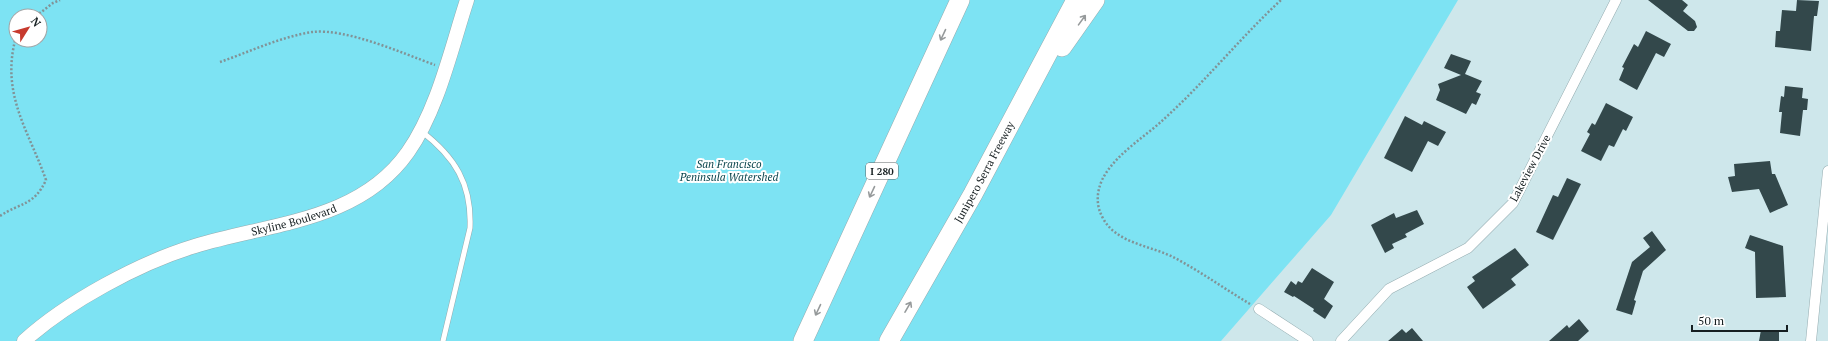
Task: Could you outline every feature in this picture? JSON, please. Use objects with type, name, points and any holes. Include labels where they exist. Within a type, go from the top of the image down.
[{"type":"highway","name":"I 280","points":[[803,341],[960,0]]},
{"type":"highway","name":"Junipero Serra Freeway","points":[[888,341],[960,218],[1076,0]]},
{"type":"highway","points":[[1026,96],[1095,0]]},
{"type":"street","name":"Skyline Boulevard","points":[[24,341],[64,310],[93,292],[159,259],[193,246],[313,217],[341,206],[367,191],[389,174],[408,152],[421,130],[445,69],[467,0]]},
{"type":"street","name":"Lakeview Drive","points":[[1341,341],[1389,289],[1468,248],[1513,203],[1616,0]]},
{"type":"street","points":[[1811,341],[1828,170]]},
{"type":"street","points":[[1259,309],[1308,341]]},
{"type":"lane","points":[[421,130],[440,145],[455,165],[468,192],[471,209],[470,228],[443,341]]},
{"type":"path","points":[[46,8],[60,0]]},
{"type":"path","points":[[1259,309],[1174,257],[1122,237],[1110,228],[1104,221],[1097,202],[1098,191],[1103,179],[1113,164],[1129,148],[1164,119],[1258,21],[1281,0]]},
{"type":"path","points":[[220,62],[291,37],[313,32],[353,37],[445,69]]},
{"type":"path","points":[[0,216],[39,195],[46,180],[28,147]]},
{"type":"green space","name":"San Francisco Peninsula Watershed","points":[[0,0],[1458,0],[1331,215],[1221,341],[0,341]]},
{"type":"building","points":[[1648,0],[1682,0],[1688,5],[1683,11],[1695,21],[1697,27],[1694,31],[1688,31]]},
{"type":"building","points":[[1797,0],[1819,1],[1817,16],[1814,16],[1811,51],[1775,47],[1776,31],[1780,31],[1782,10],[1796,11]]},
{"type":"building","points":[[1646,31],[1671,44],[1664,57],[1656,53],[1637,90],[1619,80],[1624,68],[1622,67],[1634,44],[1638,47]]},
{"type":"building","points":[[1451,54],[1471,61],[1465,74],[1482,81],[1476,92],[1481,94],[1476,105],[1472,103],[1466,114],[1436,100],[1440,90],[1438,84],[1461,75],[1444,68]]},
{"type":"building","points":[[1785,86],[1803,88],[1802,98],[1808,99],[1807,110],[1803,110],[1800,136],[1780,133],[1782,112],[1779,112],[1781,96],[1784,97]]},
{"type":"building","points":[[1606,103],[1633,117],[1626,131],[1623,129],[1614,147],[1609,145],[1601,161],[1581,151],[1590,134],[1587,132],[1592,123],[1595,125]]},
{"type":"building","points":[[1405,116],[1422,125],[1424,121],[1446,132],[1438,146],[1428,141],[1412,172],[1384,158]]},
{"type":"building","points":[[1770,161],[1772,174],[1775,174],[1788,205],[1770,213],[1759,189],[1732,192],[1728,177],[1735,176],[1734,164]]},
{"type":"building","points":[[1567,178],[1581,184],[1553,240],[1536,232],[1553,195],[1558,197]]},
{"type":"building","points":[[1417,210],[1424,224],[1405,234],[1407,237],[1392,244],[1394,248],[1385,253],[1371,225],[1394,213],[1396,218]]},
{"type":"building","points":[[1652,231],[1666,250],[1643,271],[1634,300],[1636,301],[1632,315],[1616,310],[1632,262],[1650,247],[1643,238]]},
{"type":"building","points":[[1750,235],[1783,246],[1786,297],[1756,298],[1755,252],[1745,248]]},
{"type":"building","points":[[1515,248],[1529,265],[1511,279],[1516,285],[1483,309],[1467,287],[1475,281],[1472,277]]},
{"type":"building","points":[[1312,268],[1334,282],[1324,299],[1333,306],[1325,319],[1313,311],[1314,309],[1294,296],[1293,297],[1284,292],[1291,281],[1296,285],[1298,281],[1302,283]]},
{"type":"building","points":[[1579,319],[1589,331],[1578,341],[1549,341],[1567,325],[1569,328]]},
{"type":"building","points":[[1412,328],[1423,341],[1388,341],[1402,329],[1406,333]]},
{"type":"building","points":[[1761,330],[1779,332],[1779,341],[1759,341]]}]
